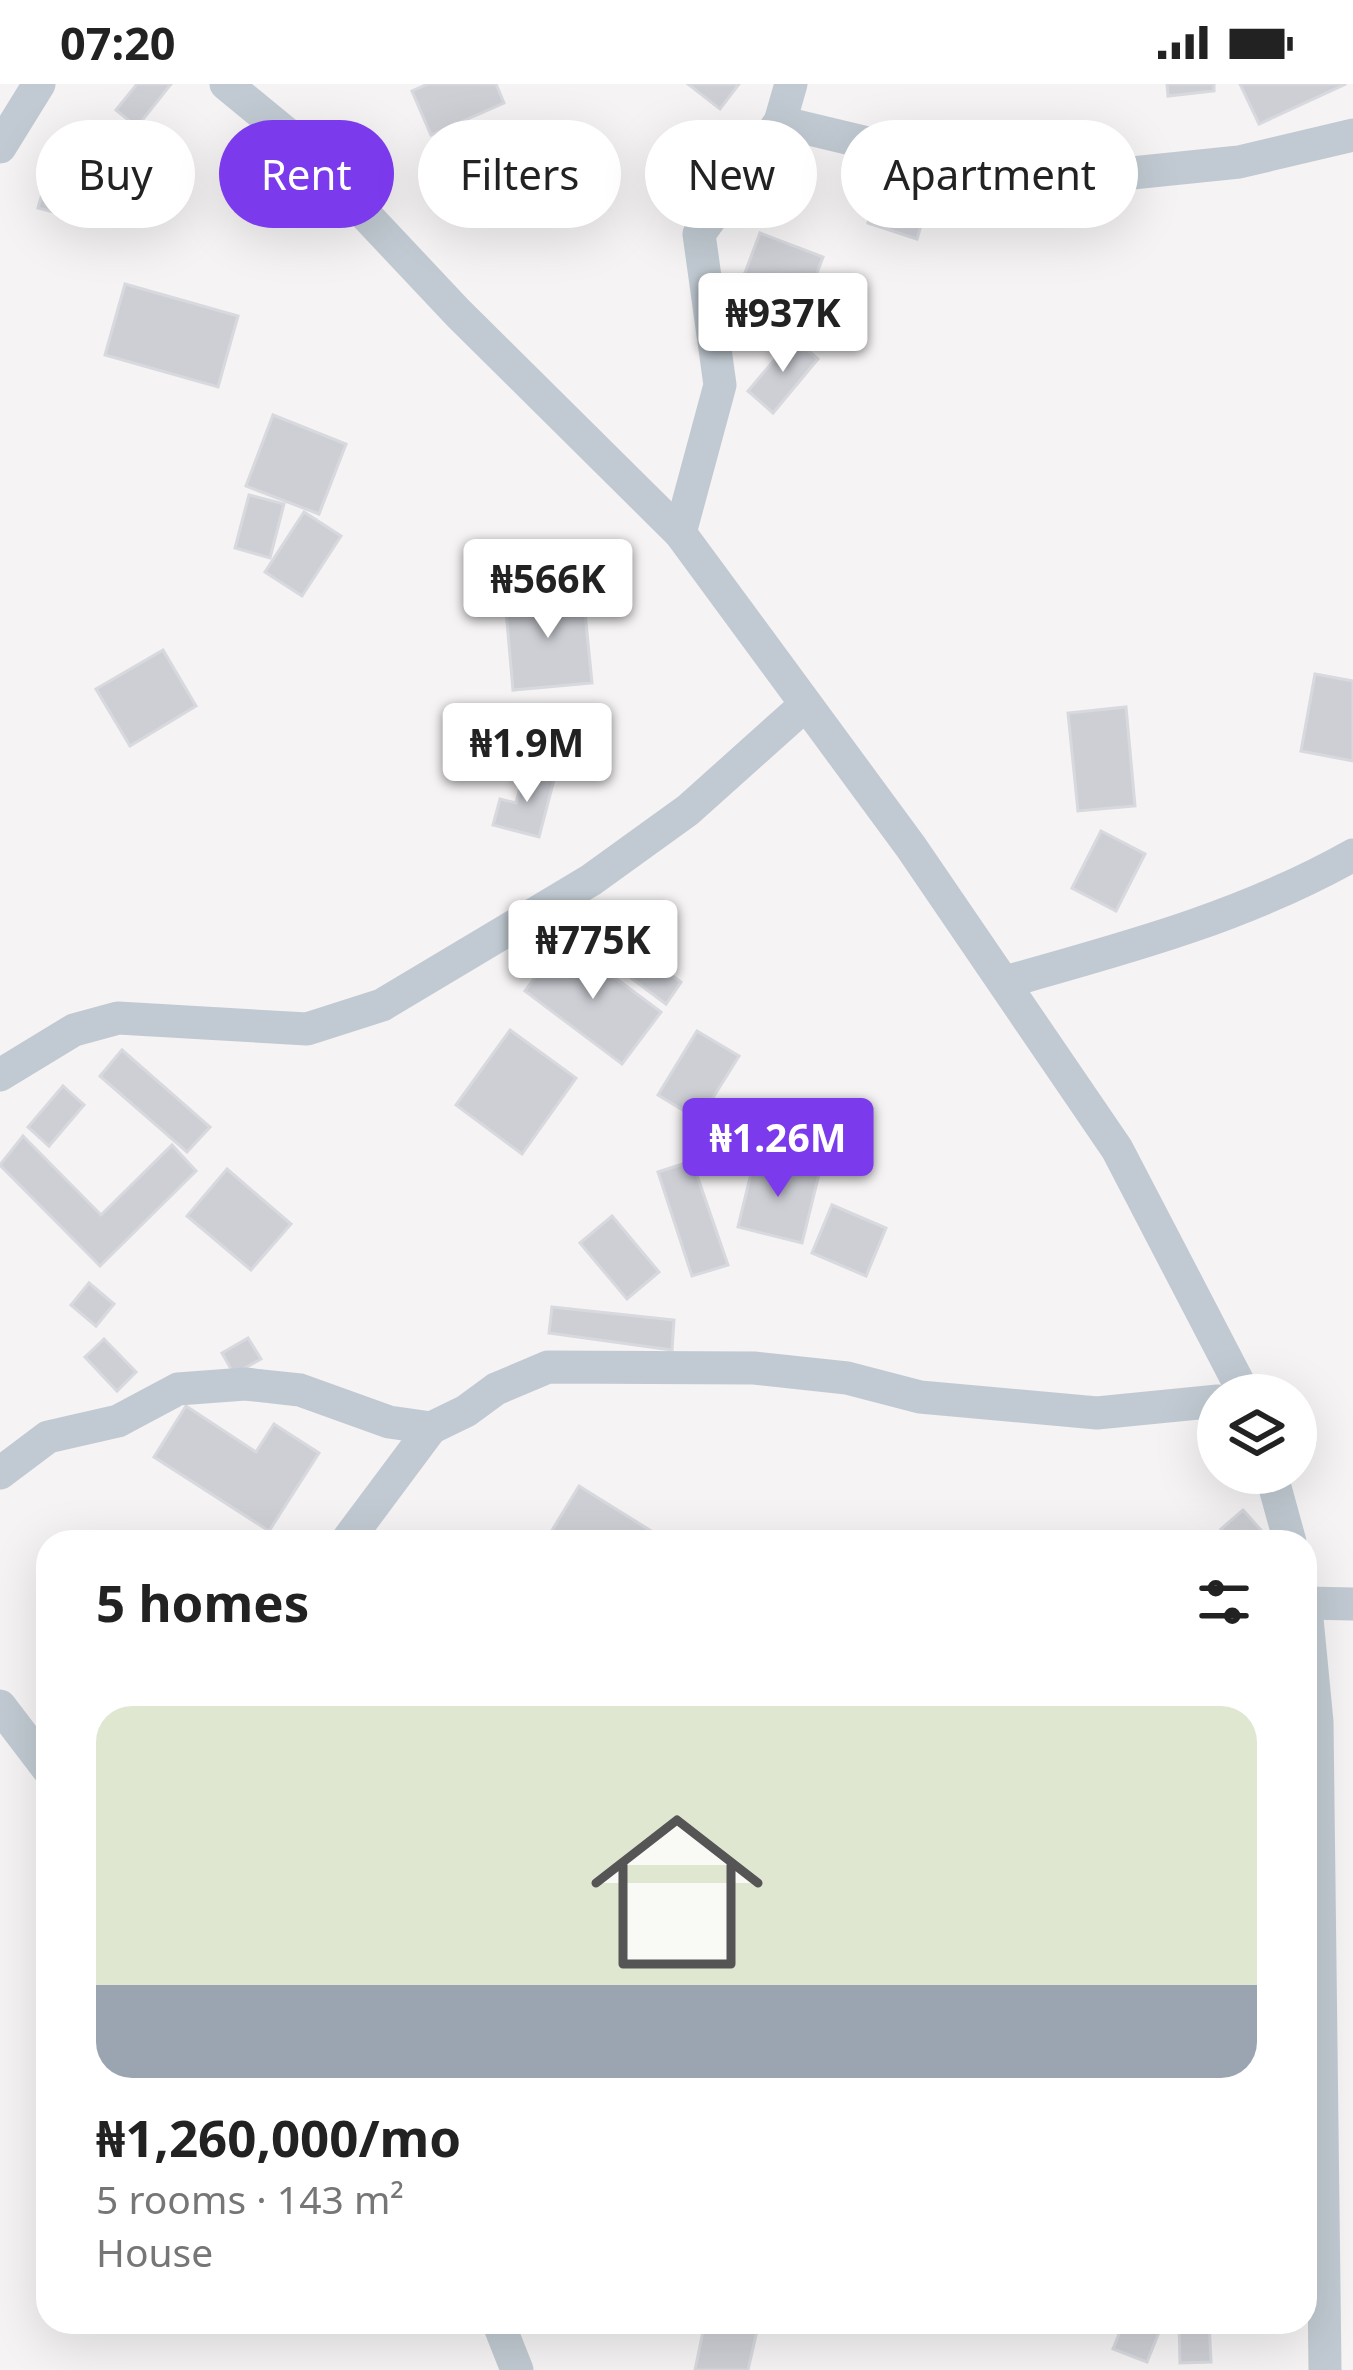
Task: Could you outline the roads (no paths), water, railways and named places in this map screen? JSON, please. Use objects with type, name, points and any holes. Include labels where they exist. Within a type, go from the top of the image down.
[{"type":"street","points":[[0,147],[39,84]]},
{"type":"street","points":[[226,84],[298,143],[458,313],[680,533],[1005,982],[1117,1149],[1234,1374]]},
{"type":"street","points":[[781,120],[791,84]]},
{"type":"street","points":[[817,131],[1035,182],[1239,162],[1353,135]]},
{"type":"street","points":[[680,533],[720,385],[699,234],[703,228]]},
{"type":"street","points":[[0,1075],[74,1030],[118,1018],[307,1029],[382,1005],[591,880],[688,810],[803,707]]},
{"type":"street","points":[[1005,982],[1185,932],[1295,888],[1353,855]]},
{"type":"street","points":[[355,1530],[431,1428],[466,1412],[496,1389],[548,1366],[754,1368],[847,1378],[920,1397],[1097,1413],[1197,1403]]},
{"type":"street","points":[[0,1474],[48,1437],[118,1421],[178,1389],[245,1384],[300,1390],[389,1422],[431,1428]]},
{"type":"street","points":[[1277,1494],[1287,1530]]},
{"type":"street","points":[[1317,1601],[1353,1604]]},
{"type":"street","points":[[0,1706],[36,1753]]},
{"type":"street","points":[[1317,1794],[1325,2370]]},
{"type":"street","points":[[503,2334],[518,2370]]}]
